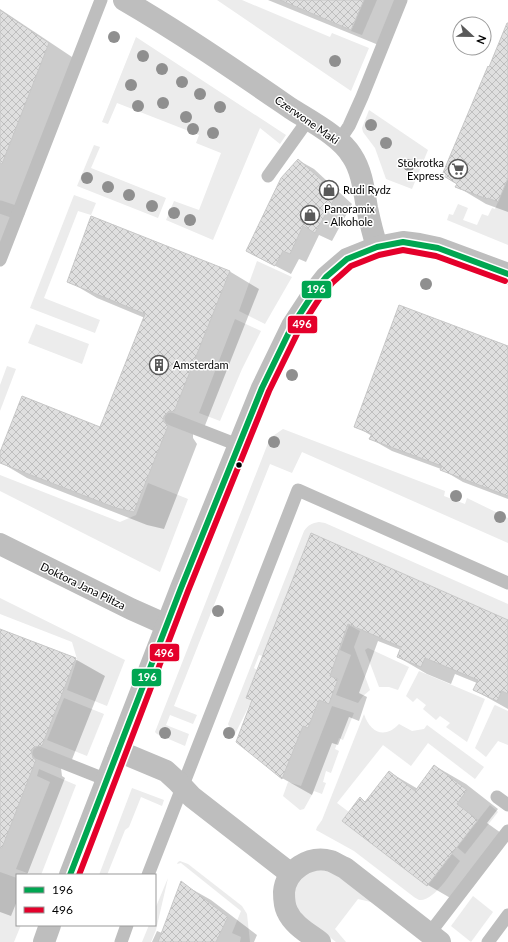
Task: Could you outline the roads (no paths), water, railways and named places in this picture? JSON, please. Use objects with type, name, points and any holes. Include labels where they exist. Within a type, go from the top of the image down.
[{"type":"street","name":"Czerwone Maki","points":[[124,0],[206,52],[339,141],[352,156],[360,172],[370,225],[377,247]]},
{"type":"street","points":[[70,874],[167,625],[265,381],[292,326],[326,277],[339,265],[355,255],[377,247],[403,242],[419,244],[459,256],[508,274]]},
{"type":"street","name":"Doktora Jana Piltza","points":[[0,544],[131,609],[167,625]]},
{"type":"street","points":[[118,751],[159,768],[172,776],[192,797],[290,874]]},
{"type":"street","points":[[320,942],[294,921],[287,911],[285,905],[285,888],[286,881],[296,868],[310,861],[324,860],[331,861],[345,868],[434,938]]},
{"type":"street","points":[[44,942],[50,926]]},
{"type":"lane","points":[[0,260],[101,0]]},
{"type":"lane","points":[[339,141],[349,126],[362,97],[402,0]]},
{"type":"lane","points":[[268,176],[308,120]]},
{"type":"lane","points":[[0,207],[18,213]]},
{"type":"lane","points":[[171,419],[238,446]]},
{"type":"lane","points":[[148,874],[298,490],[508,583]]},
{"type":"lane","points":[[39,753],[107,780]]},
{"type":"lane","points":[[497,797],[508,805]]},
{"type":"lane","points":[[434,938],[508,831]]},
{"type":"lane","points":[[488,942],[508,915]]},
{"type":"lane","points":[[121,942],[128,926]]},
{"type":"place","name":"Stokrotka Express","points":[[458,169]]},
{"type":"place","name":"Rudi Rydz","points":[[329,190]]},
{"type":"place","name":"Panoramix - Alkohole","points":[[310,215]]},
{"type":"place","name":"Amsterdam","points":[[159,365]]}]
